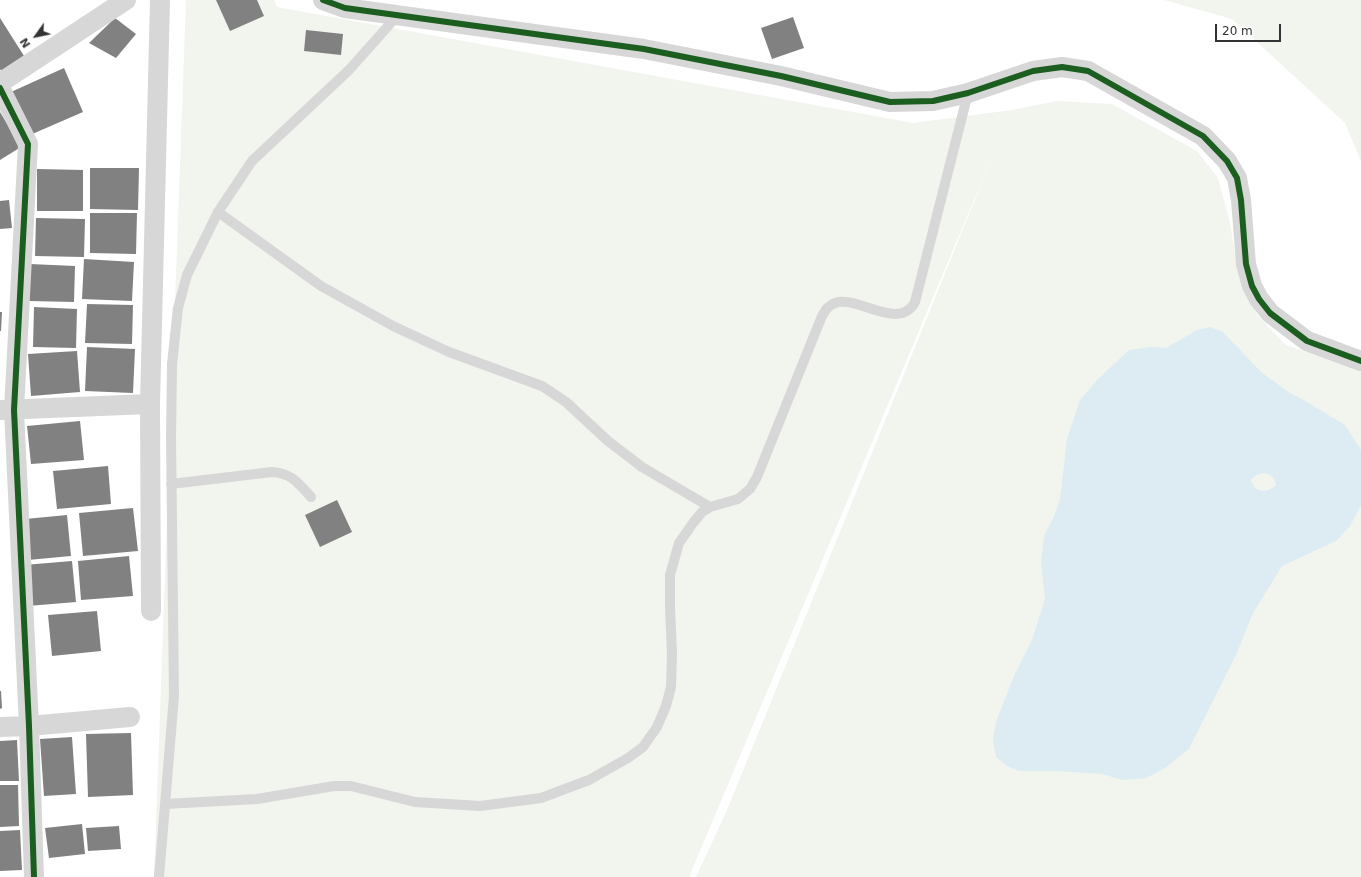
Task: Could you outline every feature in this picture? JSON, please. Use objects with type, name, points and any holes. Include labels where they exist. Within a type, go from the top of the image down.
[{"type":"street","points":[[0,83],[126,0]]},
{"type":"street","points":[[151,611],[150,404],[160,0]]},
{"type":"street","points":[[323,0],[345,8],[644,49],[781,76],[890,102],[933,101],[968,93],[1033,71],[1062,67],[1088,71],[1204,136],[1227,161],[1237,178],[1241,200],[1246,264],[1252,286],[1259,299],[1270,313],[1307,341],[1361,360]]},
{"type":"street","points":[[0,88],[28,144],[7,410],[29,726],[34,877]]},
{"type":"street","points":[[7,410],[150,404]]},
{"type":"street","points":[[0,727],[29,726],[130,717]]},
{"type":"lane","points":[[159,877],[174,696],[171,484],[172,364],[178,308],[188,276],[218,212],[252,161],[349,70],[398,15]]},
{"type":"lane","points":[[166,804],[257,799],[340,786],[351,786],[415,802],[480,806],[541,798],[589,780],[628,758],[642,746],[657,727],[666,706],[671,687],[672,654],[670,575],[679,543],[692,523],[702,512],[710,507],[738,499],[750,489],[757,477],[822,316],[827,308],[836,303],[844,302],[893,314],[902,314],[913,306],[968,93]]},
{"type":"lane","points":[[218,212],[321,286],[393,326],[449,352],[542,386],[566,402],[608,441],[642,467],[710,507]]},
{"type":"lane","points":[[171,484],[272,472],[283,473],[298,482],[311,497]]},
{"type":"shaded area","points":[[186,0],[274,0],[277,7],[913,123],[1012,110],[1057,101],[1112,104],[1197,151],[1218,178],[1230,223],[1238,272],[1257,315],[1286,345],[1361,370],[1361,877],[696,877],[727,810],[993,155],[689,877],[154,877]]},
{"type":"shaded area","points":[[1164,0],[1361,0],[1361,161],[1345,123],[1232,19]]},
{"type":"shaded area","points":[[1210,327],[1223,332],[1261,372],[1287,391],[1345,425],[1361,450],[1361,505],[1350,526],[1336,541],[1282,566],[1253,613],[1235,657],[1189,749],[1165,768],[1146,778],[1123,780],[1102,774],[1058,771],[1019,771],[1009,767],[996,757],[993,740],[996,722],[1014,676],[1032,640],[1045,599],[1041,562],[1044,536],[1054,516],[1060,499],[1067,439],[1080,400],[1097,380],[1129,350],[1151,347],[1166,348],[1197,330]],"holes":[[[1266,473],[1274,478],[1276,485],[1265,491],[1258,490],[1255,488],[1251,480],[1256,475]]]},
{"type":"building","points":[[216,0],[257,0],[264,16],[230,31]]},
{"type":"building","points":[[793,17],[804,48],[772,59],[761,28]]},
{"type":"building","points":[[0,18],[26,59],[3,74],[0,69]]},
{"type":"building","points":[[115,18],[136,34],[116,58],[89,43]]},
{"type":"building","points":[[306,30],[343,34],[341,55],[304,51]]},
{"type":"building","points":[[64,68],[83,112],[30,135],[11,92]]},
{"type":"building","points":[[0,112],[21,147],[0,160]]},
{"type":"building","points":[[90,168],[139,168],[138,210],[90,209]]},
{"type":"building","points":[[37,169],[83,170],[83,211],[37,211]]},
{"type":"building","points":[[9,200],[12,228],[0,229],[0,201]]},
{"type":"building","points":[[90,213],[137,213],[136,254],[90,253]]},
{"type":"building","points":[[36,218],[85,219],[84,257],[35,256]]},
{"type":"building","points":[[84,259],[134,262],[132,301],[82,299]]},
{"type":"building","points":[[30,264],[75,266],[74,302],[29,301]]},
{"type":"building","points":[[87,304],[133,305],[132,344],[85,343]]},
{"type":"building","points":[[34,307],[77,309],[76,348],[33,347]]},
{"type":"building","points":[[0,312],[2,312],[1,331],[0,331]]},
{"type":"building","points":[[87,347],[135,349],[133,393],[85,391]]},
{"type":"building","points":[[77,351],[80,392],[31,396],[28,354]]},
{"type":"building","points":[[80,421],[84,460],[31,464],[27,426]]},
{"type":"building","points":[[108,466],[111,504],[57,509],[53,471]]},
{"type":"building","points":[[337,500],[352,532],[320,547],[305,515]]},
{"type":"building","points":[[133,508],[138,551],[83,556],[79,513]]},
{"type":"building","points":[[67,515],[71,556],[28,560],[25,519]]},
{"type":"building","points":[[129,556],[133,596],[81,600],[78,561]]},
{"type":"building","points":[[72,561],[76,602],[28,606],[24,565]]},
{"type":"building","points":[[97,611],[101,651],[52,656],[48,615]]},
{"type":"building","points":[[0,691],[2,708],[0,709]]},
{"type":"building","points":[[131,733],[133,795],[88,797],[86,734]]},
{"type":"building","points":[[72,737],[76,794],[44,796],[40,739]]},
{"type":"building","points":[[17,740],[19,781],[0,781],[0,741]]},
{"type":"building","points":[[0,785],[18,785],[19,826],[0,827]]},
{"type":"building","points":[[82,824],[85,854],[49,858],[45,828]]},
{"type":"building","points":[[119,826],[121,849],[88,851],[86,828]]},
{"type":"building","points":[[20,830],[22,870],[0,871],[0,831]]},
{"type":"cycle path","points":[[323,0],[345,8],[644,49],[781,76],[890,102],[933,101],[968,93],[1033,71],[1062,67],[1088,71],[1203,136],[1227,161],[1237,178],[1241,200],[1246,264],[1252,286],[1259,299],[1270,313],[1307,341],[1361,361]]},
{"type":"cycle path","points":[[0,88],[28,144],[14,410],[29,726],[34,877]]}]
